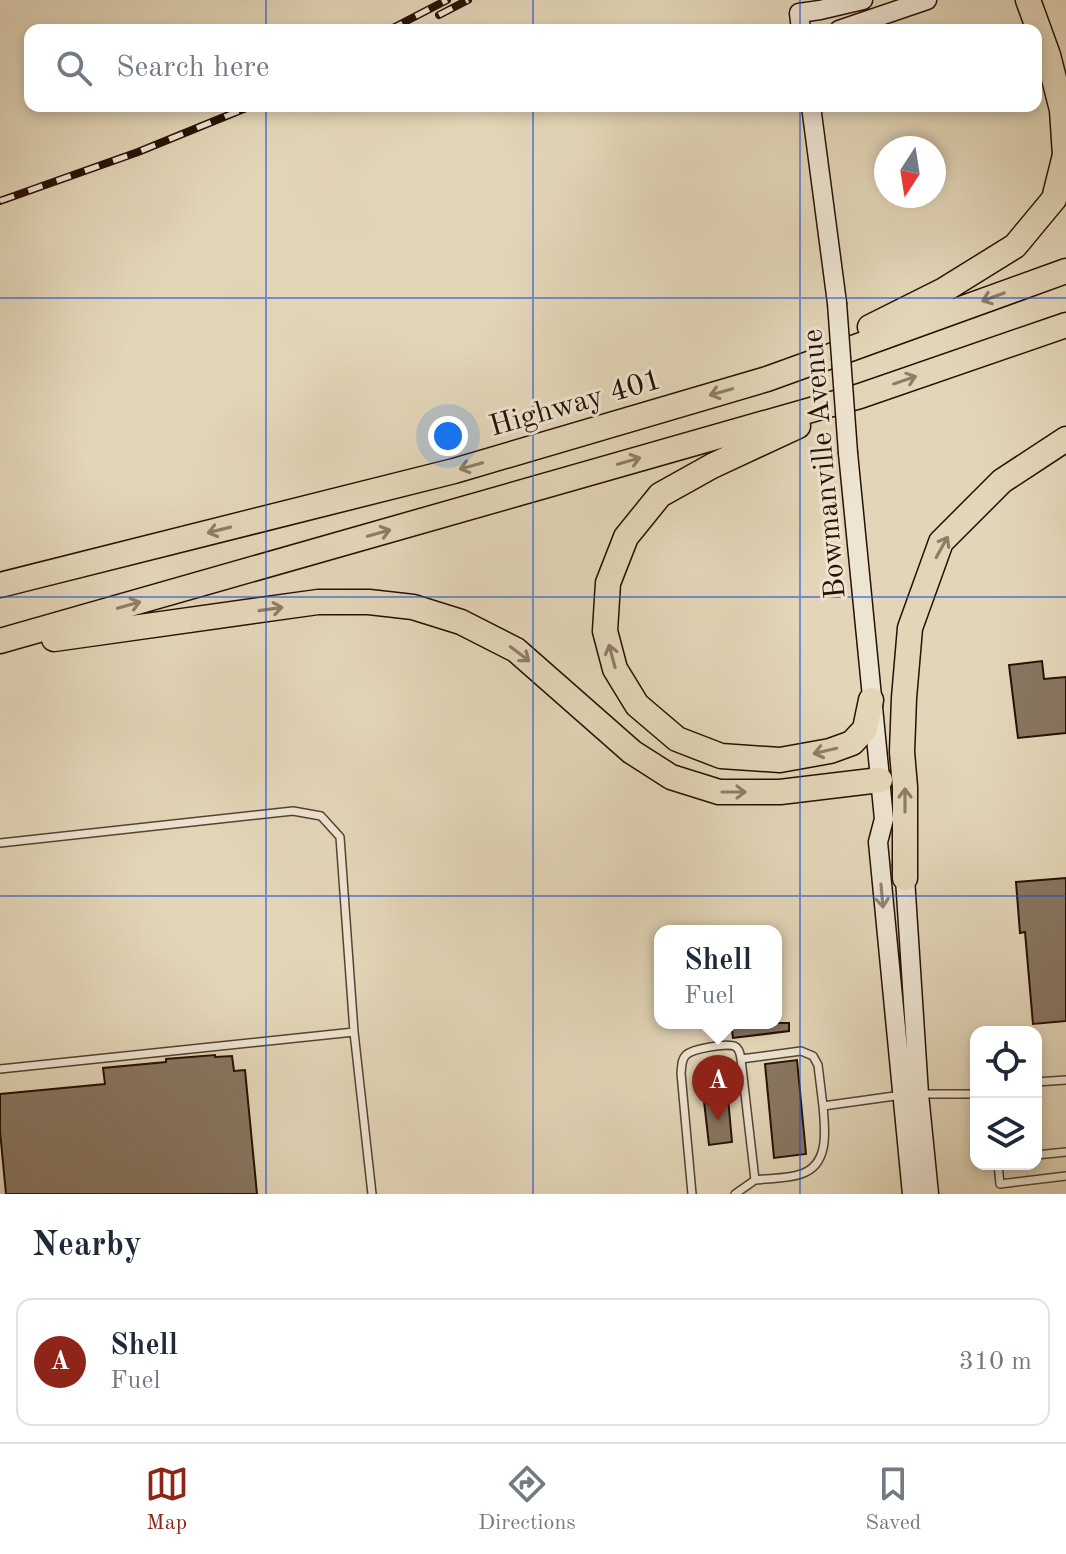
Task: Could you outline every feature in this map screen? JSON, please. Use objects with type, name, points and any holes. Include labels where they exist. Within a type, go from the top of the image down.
[{"type":"highway","points":[[1028,0],[1037,24]]},
{"type":"highway","points":[[767,379],[968,276],[1015,246],[1054,199],[1065,155],[1062,110],[1042,38]]},
{"type":"highway","name":"Highway 401","points":[[0,585],[454,471],[767,379],[1066,271]]},
{"type":"highway","points":[[0,644],[860,396],[1066,325]]},
{"type":"highway","points":[[860,396],[712,466],[660,495],[626,537],[608,583],[605,631],[615,669],[637,705],[677,739],[721,756],[780,760],[830,751],[852,743],[865,729],[871,700]]},
{"type":"highway","points":[[905,878],[902,752],[910,628],[941,542],[1002,481],[1066,439]]},
{"type":"highway","points":[[0,644],[318,602],[369,602],[413,607],[461,622],[516,650],[632,752],[671,777],[719,792],[780,792],[880,780]]},
{"type":"main road","points":[[800,21],[820,10],[863,0]]},
{"type":"main road","points":[[857,24],[927,0]]},
{"type":"main road","name":"Bowmanville Avenue","points":[[812,112],[837,303],[848,453],[884,819],[878,842],[911,1095],[929,1194]]},
{"type":"main road","name":"Bowmanville Avenue","points":[[884,819],[898,840],[905,878],[912,1194]]},
{"type":"lane","points":[[0,843],[293,811],[321,816],[340,837],[354,1032],[372,1194]]},
{"type":"lane","points":[[0,1069],[354,1032]]},
{"type":"lane","points":[[692,1194],[681,1073],[682,1061],[694,1049],[729,1045],[739,1051],[755,1180]]},
{"type":"lane","points":[[735,1194],[755,1180],[803,1174],[815,1165],[826,1143],[818,1065],[813,1056],[801,1051],[741,1059]]},
{"type":"lane","points":[[1042,1082],[1066,1080]]},
{"type":"lane","points":[[823,1106],[911,1095],[970,1094]]},
{"type":"lane","points":[[1042,1154],[1066,1152]]},
{"type":"lane","points":[[999,1170],[1000,1184],[1066,1176]]},
{"type":"building","points":[[1042,661],[1044,679],[1066,677],[1066,733],[1018,738],[1009,665]]},
{"type":"building","points":[[1066,878],[1066,1021],[1033,1024],[1025,932],[1020,933],[1016,882]]},
{"type":"building","points":[[782,1023],[789,1023],[789,1031],[733,1038],[732,1029],[782,1029]]},
{"type":"building","points":[[215,1055],[232,1056],[234,1071],[245,1070],[257,1194],[6,1194],[0,1094],[105,1084],[103,1068]]},
{"type":"building","points":[[797,1060],[806,1154],[774,1158],[765,1064]]},
{"type":"building","points":[[728,1098],[732,1142],[709,1145],[704,1101]]},
{"type":"railway","points":[[401,24],[447,0]]},
{"type":"railway","points":[[439,15],[468,0]]},
{"type":"railway","points":[[0,201],[138,152],[236,112]]},
{"type":"place","name":"Shell","points":[[718,1121]]}]
